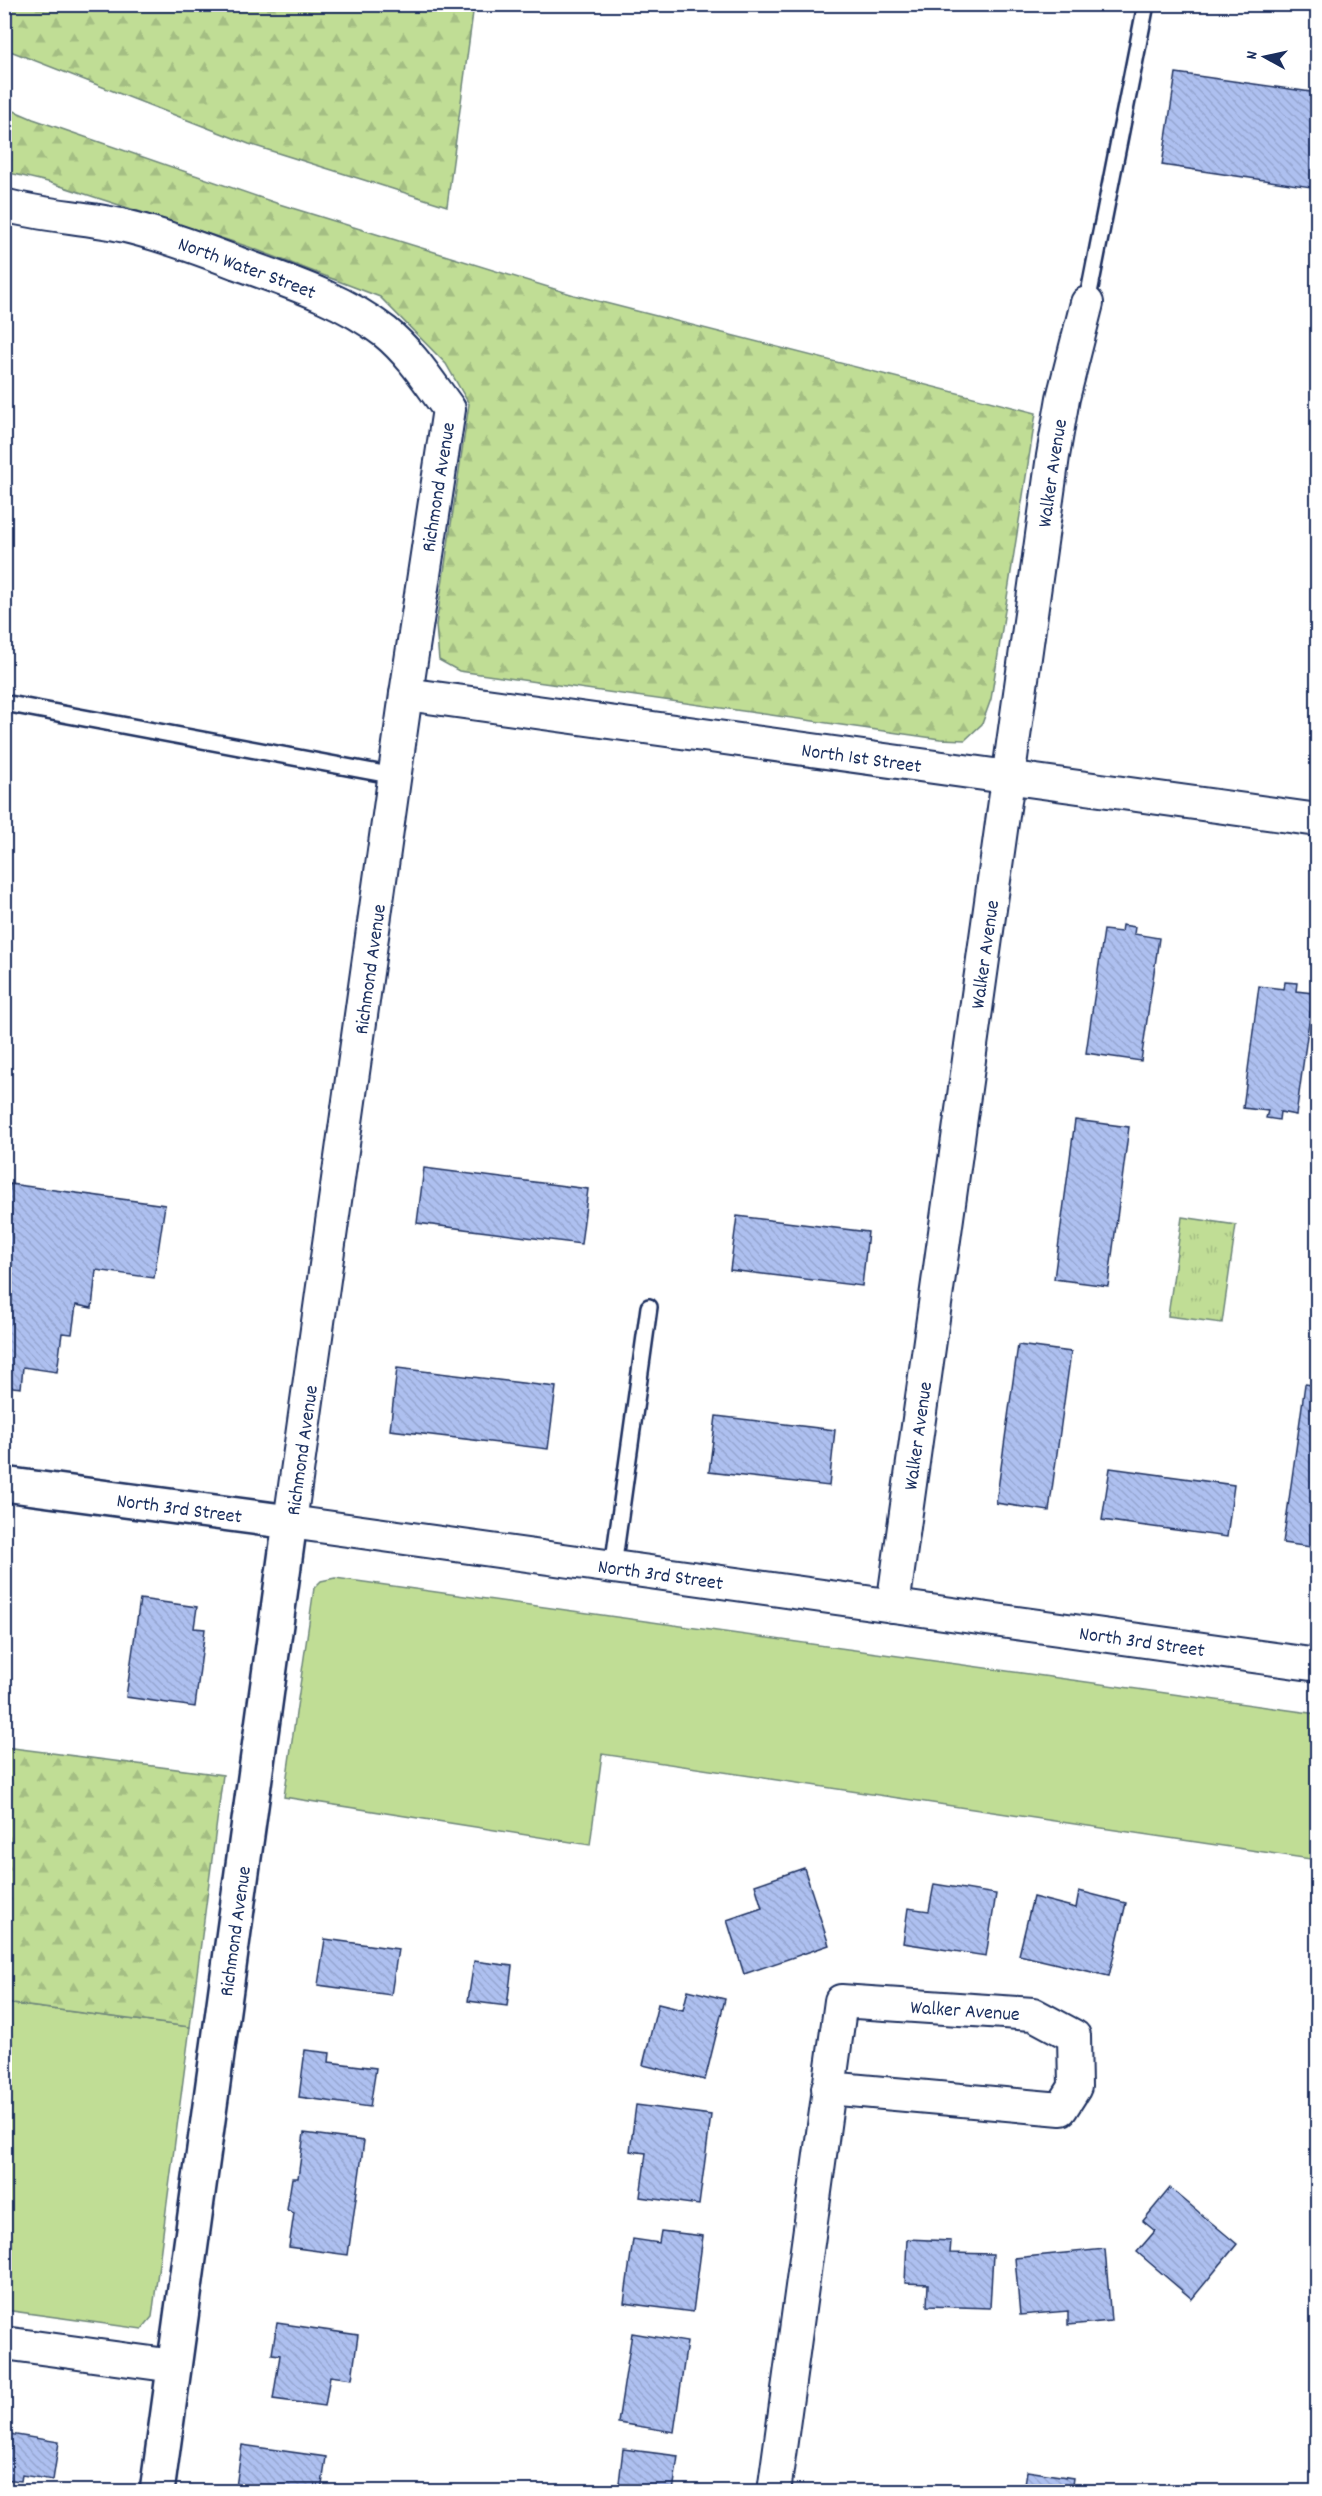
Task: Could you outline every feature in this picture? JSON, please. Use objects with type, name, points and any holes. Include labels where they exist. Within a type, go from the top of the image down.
[{"type":"street","name":"North Water Street","points":[[4,205],[35,213],[125,226],[189,245],[298,285],[340,305],[384,331],[406,351],[449,409]]},
{"type":"street","name":"Walker Avenue","points":[[893,1606],[1053,456],[1063,398],[1087,303]]},
{"type":"street","name":"Richmond Avenue","points":[[157,2492],[406,694],[449,409]]},
{"type":"street","name":"North 1st Street","points":[[406,694],[1317,820]]},
{"type":"street","name":"North 3rd Street","points":[[4,1484],[1317,1665]]},
{"type":"street","name":"Walker Avenue","points":[[774,2492],[828,2088],[841,2001],[1033,2014],[1074,2036],[1075,2087],[1061,2109],[828,2088]]},
{"type":"street","points":[[4,2343],[174,2366]]},
{"type":"lane","points":[[1087,303],[1146,4]]},
{"type":"lane","points":[[4,703],[395,776]]},
{"type":"lane","points":[[614,1567],[649,1307]]},
{"type":"green space","points":[[4,5],[474,5],[447,206],[249,144],[5,49]]},
{"type":"green space","points":[[5,107],[33,119],[279,204],[574,295],[1036,413],[991,699],[982,724],[965,740],[940,739],[459,671],[439,660],[436,625],[469,404],[446,364],[380,297],[249,247],[48,182],[5,172]]},
{"type":"green space","points":[[1182,1217],[1236,1225],[1222,1323],[1168,1316]]},
{"type":"green space","points":[[335,1578],[1317,1714],[1317,1860],[602,1754],[590,1845],[284,1797],[314,1588],[321,1581]]},
{"type":"green space","points":[[5,1747],[223,1775],[190,2027],[5,2003]]},
{"type":"green space","points":[[5,2003],[190,2027],[152,2317],[142,2329],[5,2310]]},
{"type":"building","points":[[1176,73],[1318,93],[1318,188],[1162,165]]},
{"type":"building","points":[[1122,925],[1135,927],[1134,934],[1159,938],[1141,1061],[1086,1053],[1104,930],[1121,932]]},
{"type":"building","points":[[1285,982],[1297,983],[1296,991],[1313,993],[1296,1115],[1280,1112],[1279,1120],[1266,1118],[1268,1111],[1243,1108],[1259,986],[1284,989]]},
{"type":"building","points":[[1075,1120],[1129,1127],[1108,1286],[1054,1279]]},
{"type":"building","points":[[424,1168],[588,1189],[581,1244],[417,1223]]},
{"type":"building","points":[[10,1184],[165,1205],[154,1278],[96,1270],[92,1308],[76,1305],[72,1334],[62,1333],[57,1372],[23,1367],[21,1388],[4,1386],[4,1220]]},
{"type":"building","points":[[737,1216],[868,1232],[862,1286],[730,1270]]},
{"type":"building","points":[[1018,1345],[1071,1352],[1049,1511],[996,1503]]},
{"type":"building","points":[[397,1368],[556,1387],[548,1449],[390,1430]]},
{"type":"building","points":[[1305,1384],[1318,1386],[1318,1548],[1283,1543]]},
{"type":"building","points":[[716,1416],[835,1430],[829,1486],[709,1472]]},
{"type":"building","points":[[1110,1468],[1234,1485],[1227,1537],[1102,1520]]},
{"type":"building","points":[[140,1599],[197,1607],[194,1628],[205,1629],[195,1707],[126,1697]]},
{"type":"building","points":[[804,1868],[829,1945],[744,1974],[727,1920],[762,1908],[755,1885]]},
{"type":"building","points":[[934,1884],[996,1894],[986,1956],[903,1943],[908,1908],[929,1911]]},
{"type":"building","points":[[1079,1891],[1126,1903],[1109,1976],[1019,1955],[1033,1897],[1076,1908]]},
{"type":"building","points":[[325,1939],[398,1949],[391,1995],[318,1985]]},
{"type":"building","points":[[474,1961],[512,1966],[507,2006],[468,2001]]},
{"type":"building","points":[[688,1990],[725,1999],[705,2080],[643,2065],[658,2004],[683,2010]]},
{"type":"building","points":[[305,2050],[330,2053],[329,2062],[376,2068],[370,2107],[299,2097]]},
{"type":"building","points":[[636,2105],[711,2115],[699,2205],[640,2197],[646,2153],[630,2151]]},
{"type":"building","points":[[304,2133],[364,2141],[348,2255],[289,2247],[294,2213],[287,2210],[292,2178],[298,2178]]},
{"type":"building","points":[[1170,2188],[1237,2244],[1192,2299],[1137,2252],[1155,2231],[1143,2221]]},
{"type":"building","points":[[661,2231],[703,2236],[693,2312],[624,2303],[633,2239],[659,2243]]},
{"type":"building","points":[[907,2239],[951,2241],[950,2253],[993,2254],[990,2308],[927,2306],[928,2284],[905,2283]]},
{"type":"building","points":[[1105,2249],[1111,2321],[1068,2325],[1068,2311],[1020,2315],[1015,2258]]},
{"type":"building","points":[[277,2323],[358,2335],[352,2379],[330,2376],[325,2406],[273,2399],[280,2355],[272,2354]]},
{"type":"building","points":[[632,2333],[687,2342],[674,2432],[618,2423]]},
{"type":"building","points":[[4,2433],[59,2442],[53,2480],[22,2475],[21,2481],[4,2479]]},
{"type":"building","points":[[242,2445],[326,2457],[321,2492],[270,2492],[236,2487]]},
{"type":"building","points":[[623,2449],[678,2456],[673,2492],[618,2492]]},
{"type":"building","points":[[1027,2471],[1073,2478],[1071,2492],[979,2492],[980,2485],[1024,2491]]}]
